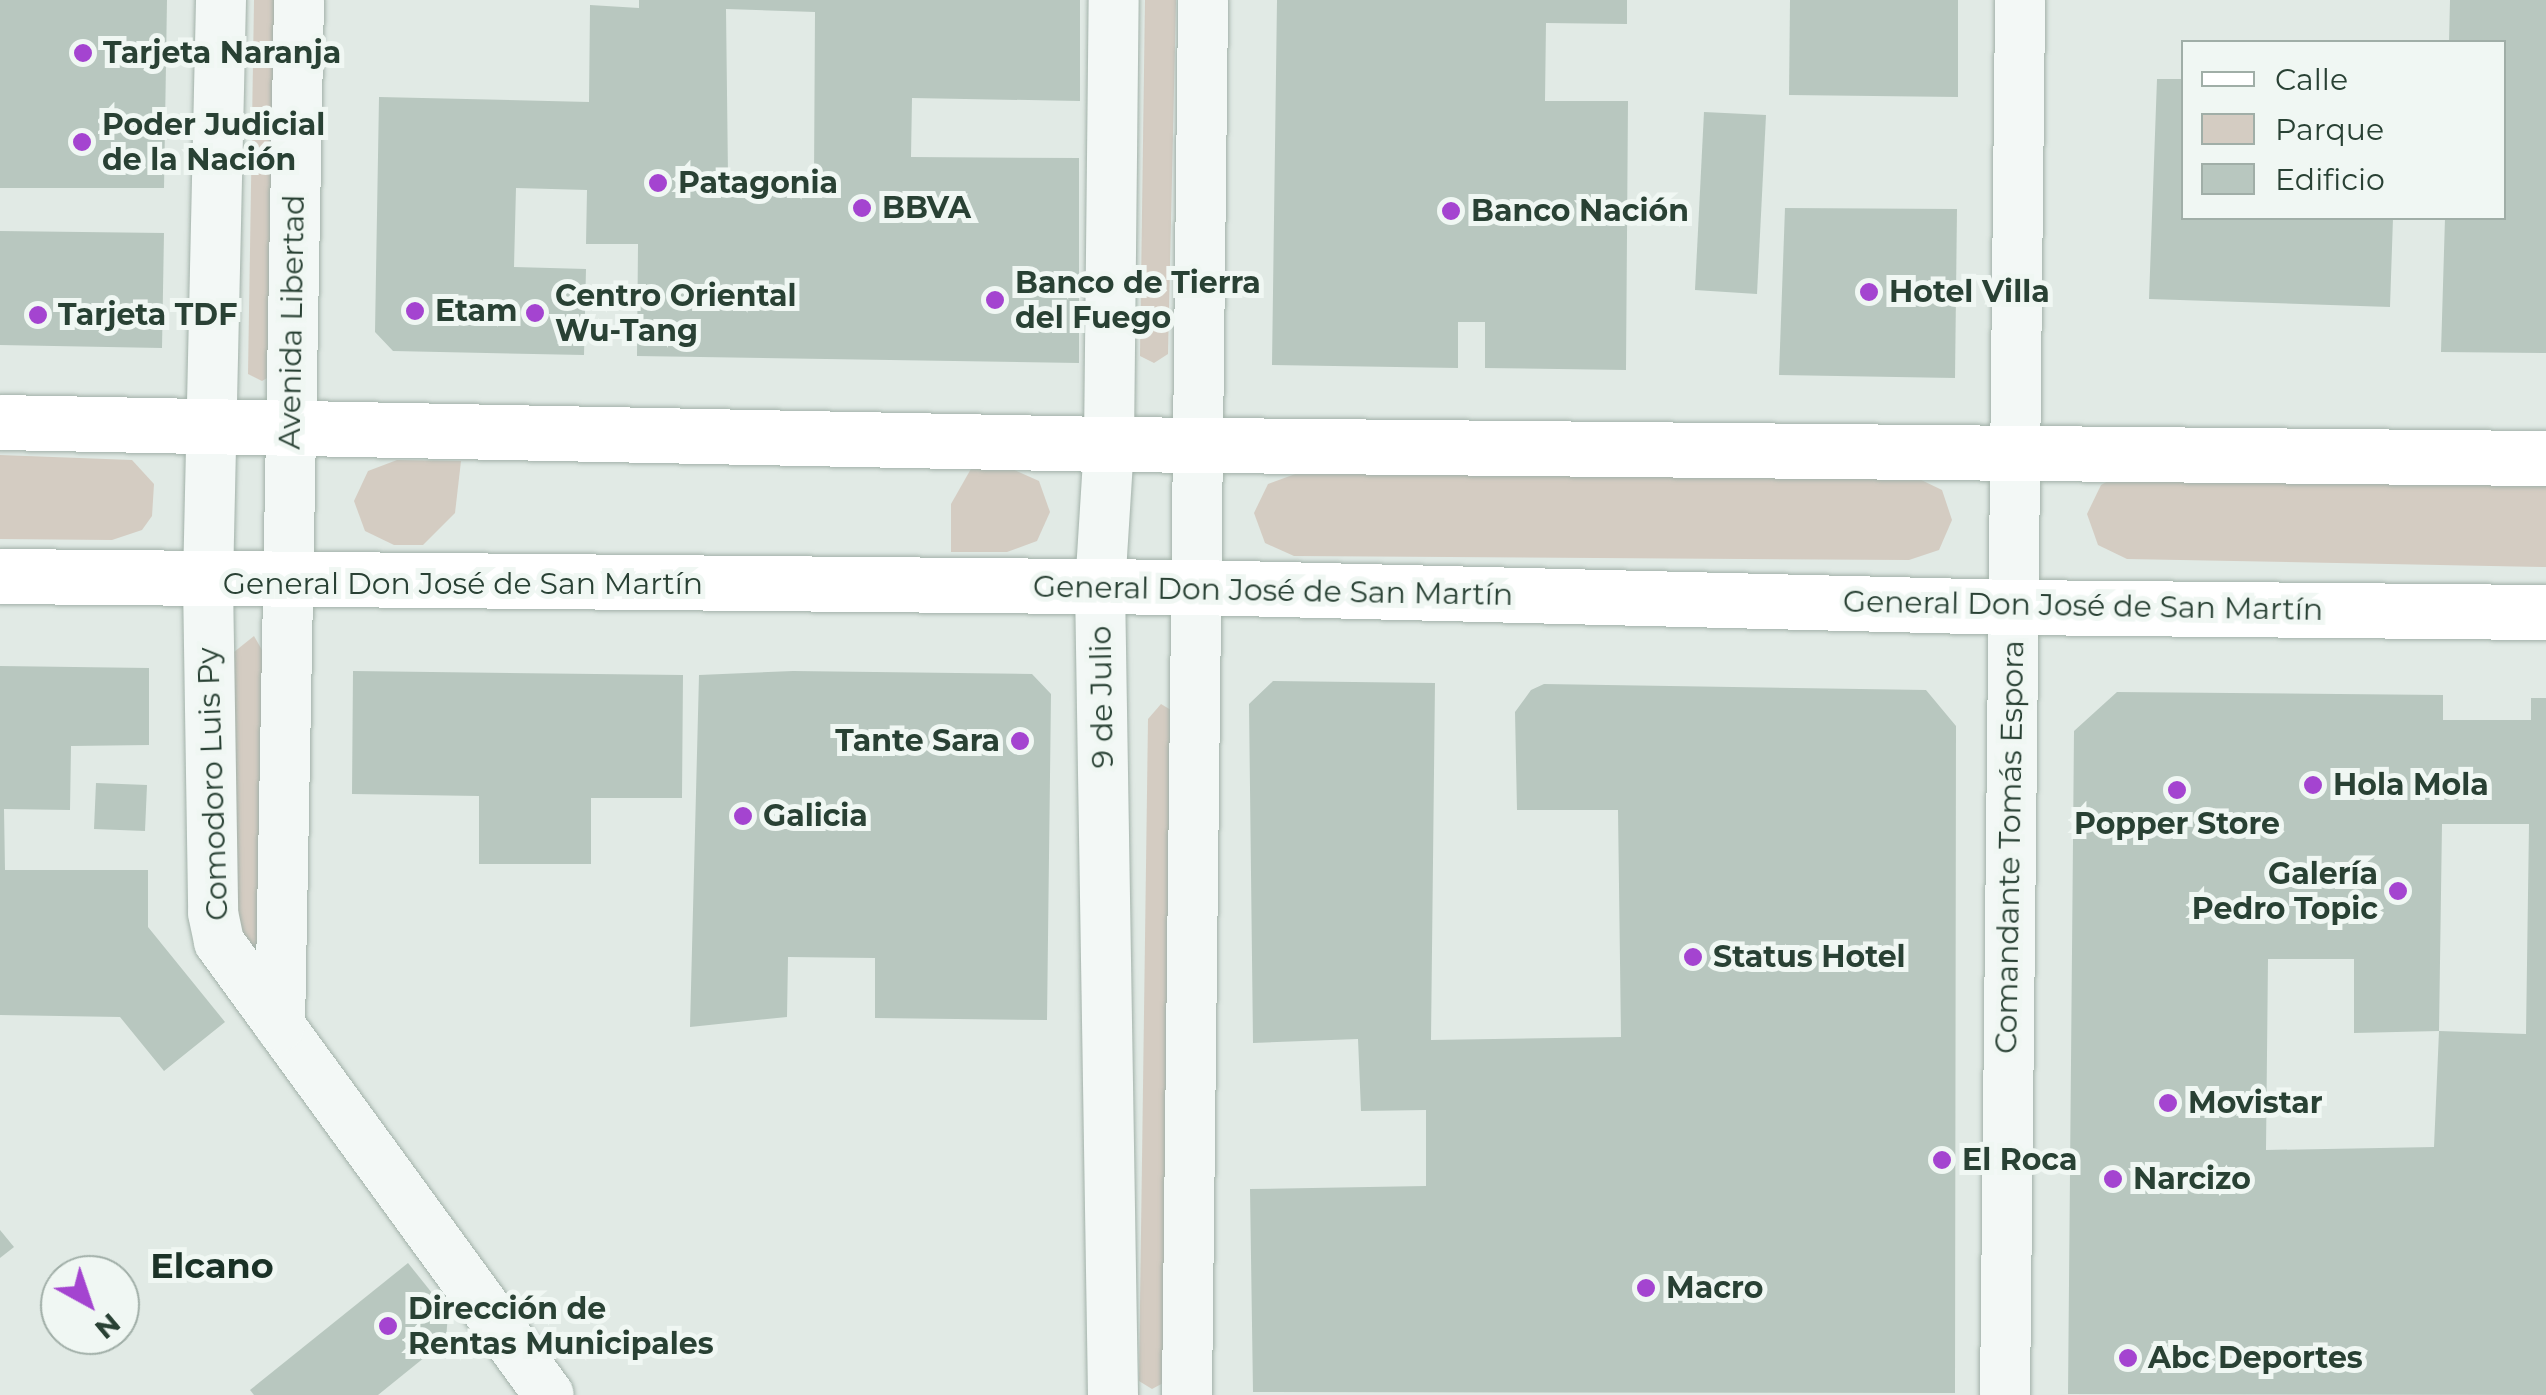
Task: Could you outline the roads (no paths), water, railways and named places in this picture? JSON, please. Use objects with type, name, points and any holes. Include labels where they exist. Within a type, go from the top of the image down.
[{"type":"main road","points":[[0,422],[1197,446],[2546,458]]},
{"type":"main road","name":"General Don José de San Martín","points":[[0,576],[284,583],[1198,587],[2012,607],[2546,612]]},
{"type":"street","points":[[208,582],[220,0]]},
{"type":"street","name":"Avenida Libertad","points":[[284,583],[299,0]]},
{"type":"street","name":"9 de Julio","points":[[1113,1395],[1100,588],[1109,444],[1114,0]]},
{"type":"street","points":[[1186,1395],[1203,0]]},
{"type":"street","name":"Comandante Tomás Espora","points":[[2005,1395],[2020,0]]},
{"type":"street","name":"Comodoro Luis Py","points":[[208,582],[212,913],[232,964],[487,1302],[529,1388]]},
{"type":"street","name":"Comodoro Luis Py","points":[[280,1026],[284,583]]},
{"type":"place","name":"Tarjeta Naranja","points":[[83,53]]},
{"type":"place","name":"Poder Judicial de la Nación","points":[[82,142]]},
{"type":"place","name":"Patagonia","points":[[658,183]]},
{"type":"place","name":"BBVA","points":[[862,208]]},
{"type":"place","name":"Banco Nación","points":[[1451,211]]},
{"type":"place","name":"Hotel Villa","points":[[1869,292]]},
{"type":"place","name":"Banco de Tierra del Fuego","points":[[995,300]]},
{"type":"place","name":"Etam","points":[[415,311]]},
{"type":"place","name":"Centro Oriental Wu-Tang","points":[[535,313]]},
{"type":"place","name":"Tarjeta TDF","points":[[38,315]]},
{"type":"place","name":"Tante Sara","points":[[1020,741]]},
{"type":"place","name":"Hola Mola","points":[[2313,785]]},
{"type":"place","name":"Popper Store","points":[[2177,790]]},
{"type":"place","name":"Galicia","points":[[743,816]]},
{"type":"place","name":"Galería Pedro Topic","points":[[2398,891]]},
{"type":"place","name":"Status Hotel","points":[[1693,957]]},
{"type":"place","name":"Movistar","points":[[2168,1103]]},
{"type":"place","name":"El Roca","points":[[1942,1160]]},
{"type":"place","name":"Narcizo","points":[[2113,1179]]},
{"type":"place","name":"Macro","points":[[1646,1288]]},
{"type":"place","name":"Dirección de Rentas Municipales","points":[[388,1326]]},
{"type":"place","name":"Abc Deportes","points":[[2128,1358]]},
{"type":"district","name":"Elcano","points":[[212,1266]]}]
